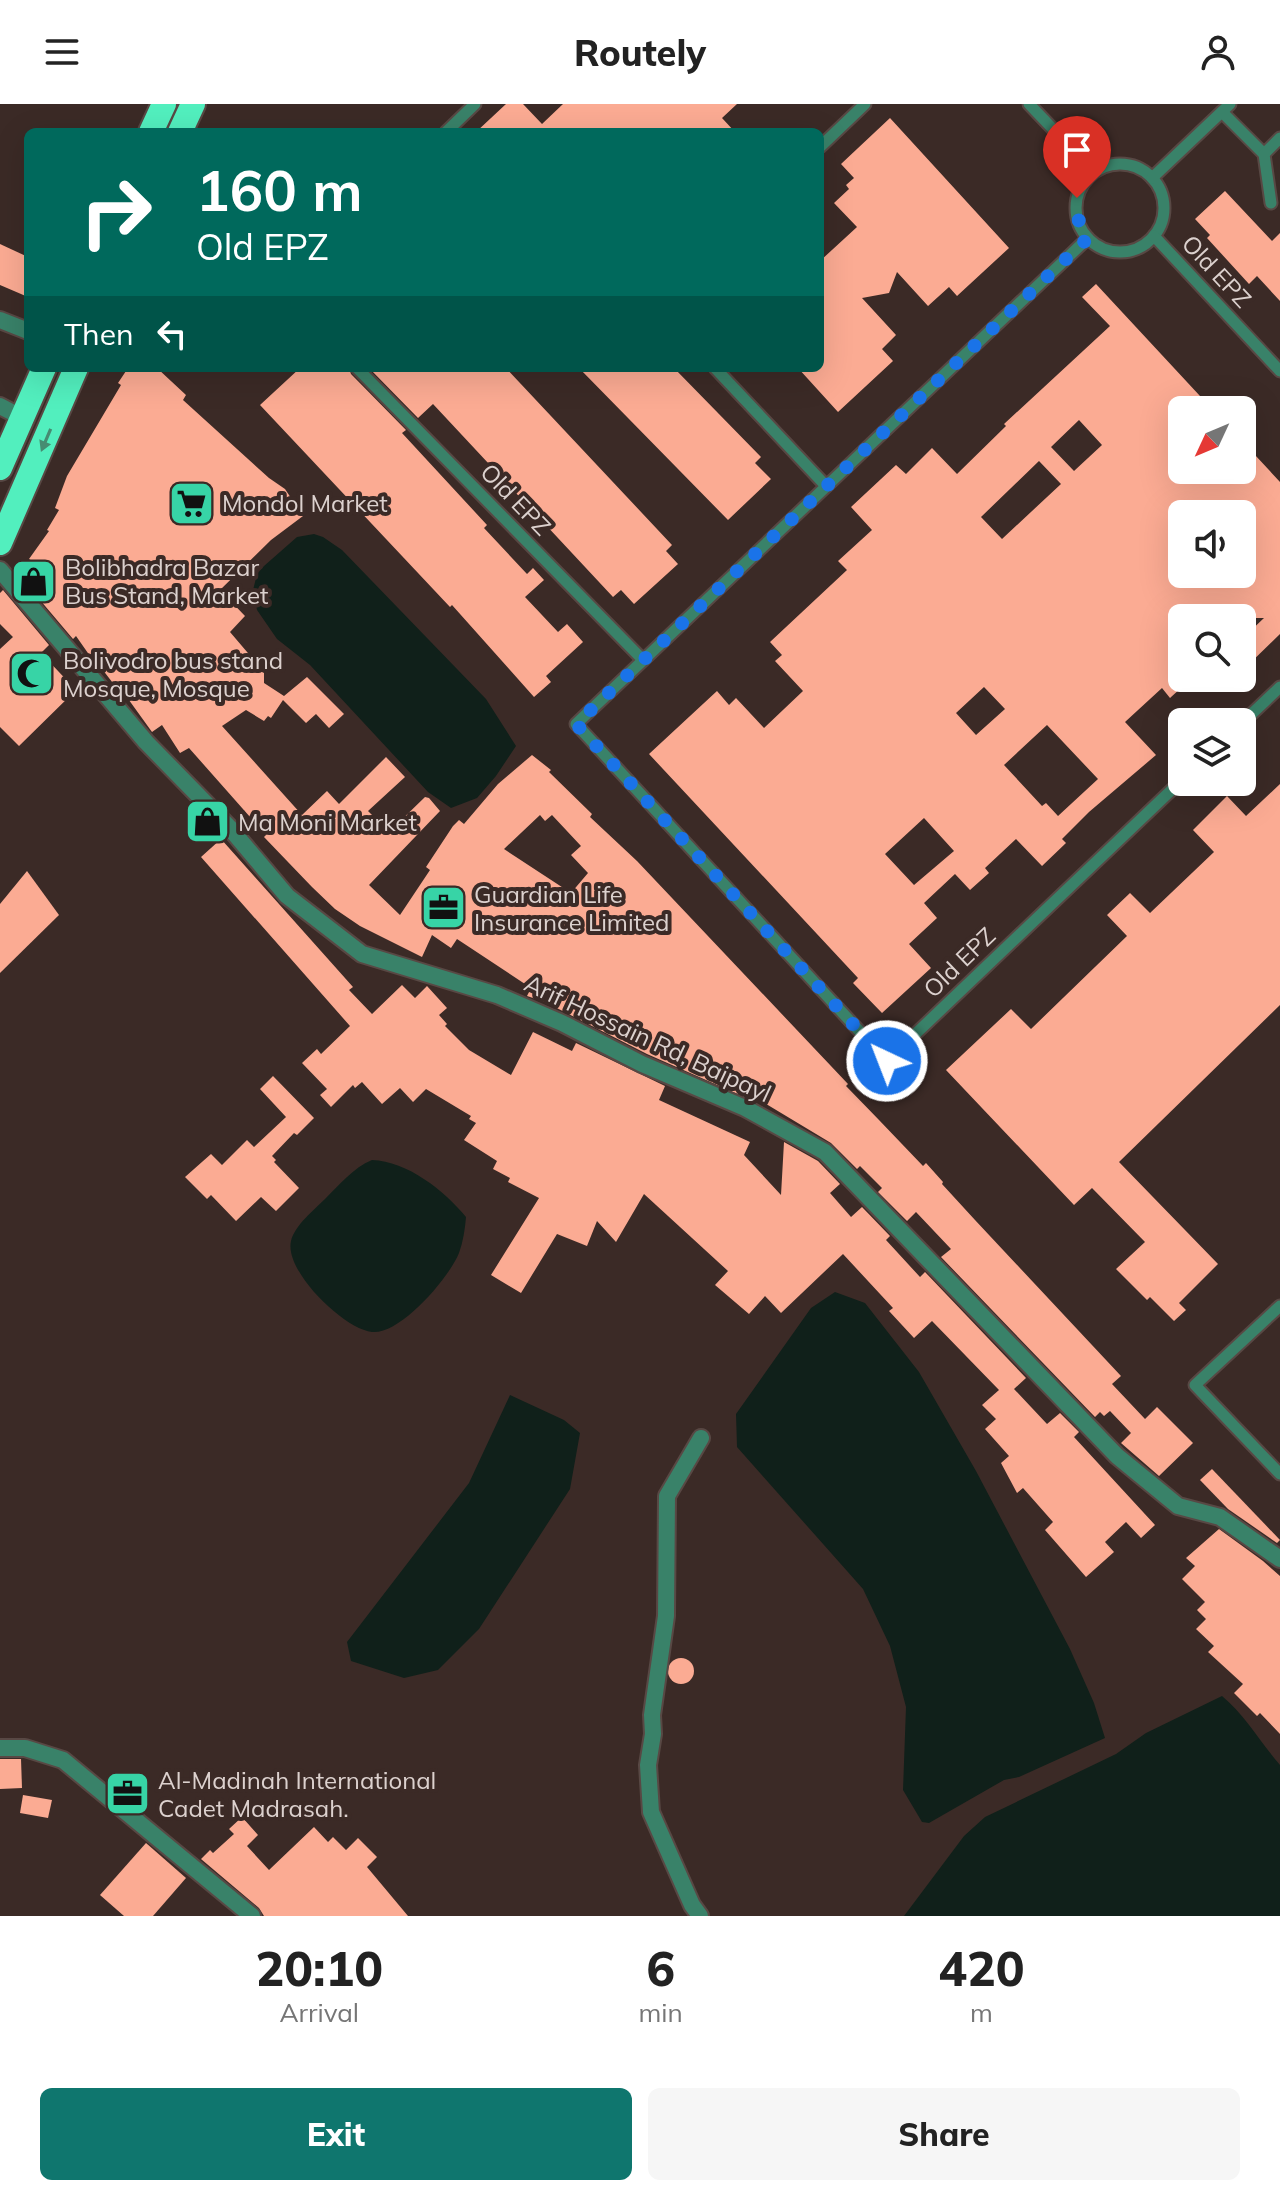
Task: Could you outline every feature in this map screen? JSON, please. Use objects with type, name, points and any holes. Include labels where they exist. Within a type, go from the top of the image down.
[{"type":"highway","points":[[153,128],[164,104]]},
{"type":"highway","points":[[182,128],[193,104]]},
{"type":"highway","points":[[0,468],[42,372]]},
{"type":"highway","points":[[0,543],[74,372]]},
{"type":"street","points":[[0,320],[24,329]]},
{"type":"street","points":[[0,406],[23,418]]},
{"type":"street","name":"Arif Hossain Rd, Baipayl","points":[[0,570],[146,742],[229,827],[287,896],[362,954],[497,995],[757,1114],[825,1152],[1117,1456],[1178,1506],[1220,1517],[1280,1559]]},
{"type":"street","points":[[700,1916],[692,1905],[651,1812],[648,1765],[666,1616],[667,1496],[701,1438]]},
{"type":"street","points":[[0,1748],[25,1748],[63,1760],[252,1916]]},
{"type":"lane","points":[[450,128],[475,104]]},
{"type":"lane","points":[[824,143],[865,104]]},
{"type":"lane","points":[[1029,104],[1094,172]]},
{"type":"lane","points":[[1088,238],[1076,209],[1081,188],[1094,172],[1114,164],[1124,164],[1134,166],[1152,178],[1226,108],[1264,154],[1271,203]]},
{"type":"lane","points":[[1264,154],[1280,138]]},
{"type":"lane","name":"Old EPZ","points":[[1152,178],[1158,186],[1164,207],[1160,227],[1146,244],[1127,252],[1106,250],[1088,238],[576,724],[887,1061],[1168,793]]},
{"type":"lane","name":"Old EPZ","points":[[1154,236],[1280,371]]},
{"type":"lane","name":"Old EPZ","points":[[361,372],[643,660]]},
{"type":"lane","points":[[719,372],[826,486]]},
{"type":"lane","points":[[1256,710],[1280,687]]},
{"type":"lane","points":[[1280,1306],[1195,1385],[1280,1474]]},
{"type":"shaded area","points":[[314,534],[342,550],[486,699],[516,746],[477,798],[451,808],[428,792],[310,665],[277,639],[257,610],[253,590],[257,574],[297,537]]},
{"type":"shaded area","points":[[372,1160],[398,1166],[424,1179],[466,1217],[459,1253],[434,1290],[396,1324],[372,1332],[347,1321],[318,1297],[297,1267],[291,1253],[291,1241],[296,1229],[310,1213],[353,1172]]},
{"type":"shaded area","points":[[835,1292],[865,1303],[919,1372],[976,1471],[1070,1649],[1094,1703],[1105,1738],[1019,1777],[1004,1780],[929,1823],[922,1822],[903,1790],[906,1707],[890,1646],[863,1589],[737,1447],[736,1414],[811,1308]]},
{"type":"shaded area","points":[[510,1395],[564,1420],[580,1433],[570,1489],[479,1629],[438,1670],[404,1678],[351,1661],[347,1642],[469,1483]]},
{"type":"shaded area","points":[[1222,1696],[1280,1765],[1280,1916],[904,1916],[964,1836],[985,1817],[1116,1754],[1146,1733]]},
{"type":"building","points":[[506,104],[523,104],[542,124],[563,104],[737,104],[722,118],[731,128],[480,128]]},
{"type":"building","points":[[890,118],[1009,248],[957,296],[949,287],[928,306],[897,272],[889,293],[862,298],[896,335],[882,349],[893,361],[838,412],[802,372],[824,372],[824,257],[857,227],[834,203],[849,189],[846,185],[854,178],[841,164]]},
{"type":"building","points":[[1225,191],[1272,241],[1280,233],[1280,301],[1257,276],[1249,284],[1207,238],[1210,235],[1195,219]]},
{"type":"building","points":[[0,244],[24,255],[24,295],[0,285]]},
{"type":"building","points":[[1096,284],[1200,396],[1168,396],[1168,484],[1256,484],[1256,456],[1280,482],[1280,634],[1256,657],[1256,626],[1264,618],[1256,618],[1256,604],[1168,604],[1168,692],[1177,692],[1170,698],[1162,688],[1125,722],[1156,755],[1089,812],[1062,839],[1066,843],[1042,866],[1016,839],[985,868],[989,873],[970,890],[955,874],[924,903],[937,918],[909,944],[931,968],[882,1013],[853,983],[858,978],[649,754],[717,691],[729,705],[736,698],[764,728],[803,691],[775,661],[782,655],[770,642],[847,570],[838,561],[872,530],[851,507],[896,465],[906,474],[932,448],[957,474],[1006,426],[1004,424],[1110,326],[1082,297]],"holes":[[[1079,420],[1102,445],[1074,471],[1051,447]],[[1039,461],[1061,484],[1002,539],[981,517]],[[984,687],[1005,709],[976,735],[956,713]],[[1047,725],[1098,779],[1058,816],[1046,803],[1042,806],[1004,765]],[[924,818],[954,851],[914,885],[885,854]]]},
{"type":"building","points":[[125,372],[161,372],[186,395],[183,400],[285,489],[303,516],[271,540],[220,590],[245,616],[230,632],[259,666],[264,666],[264,683],[284,696],[307,677],[344,714],[329,728],[316,714],[306,723],[283,700],[271,718],[268,716],[264,721],[246,710],[222,726],[302,815],[327,791],[339,804],[386,757],[405,777],[368,811],[389,832],[425,797],[429,798],[440,811],[369,885],[400,915],[430,870],[426,867],[453,826],[459,820],[464,824],[498,784],[532,755],[551,770],[549,772],[592,814],[590,817],[637,861],[923,1166],[926,1163],[1121,1376],[1112,1384],[1145,1419],[1157,1407],[1193,1443],[1159,1476],[1121,1443],[1131,1433],[1110,1411],[1104,1416],[1100,1412],[1095,1417],[941,1257],[951,1249],[916,1212],[907,1221],[878,1192],[882,1188],[831,1143],[758,1099],[756,1102],[647,1054],[545,1002],[527,996],[531,988],[457,939],[451,948],[432,935],[422,957],[360,926],[335,909],[312,887],[264,837],[266,835],[189,748],[180,753],[162,725],[152,732],[121,689],[119,691],[76,636],[73,639],[18,574],[32,561],[29,559],[49,531],[59,510],[55,508],[67,476],[121,385],[118,383]],"holes":[[[540,815],[545,821],[552,815],[581,846],[571,855],[588,873],[571,893],[504,849]]]},
{"type":"building","points":[[296,372],[350,372],[406,430],[402,433],[487,525],[484,528],[527,574],[533,568],[544,580],[525,597],[558,632],[567,624],[583,642],[546,676],[551,682],[534,697],[452,605],[450,607],[260,405]]},
{"type":"building","points":[[373,372],[510,372],[672,545],[666,551],[678,564],[634,604],[621,590],[613,597],[433,404],[418,418]]},
{"type":"building","points":[[583,372],[678,372],[761,457],[755,463],[771,479],[728,520]]},
{"type":"building","points":[[3,590],[49,645],[41,653],[76,690],[19,746],[0,727],[0,649],[13,637],[0,624],[0,593]]},
{"type":"building","points":[[1280,784],[1280,1005],[1119,1162],[1218,1264],[1179,1303],[1186,1310],[1174,1321],[1116,1269],[1145,1242],[1092,1188],[1074,1205],[946,1070],[1011,1009],[1031,1029],[1127,936],[1107,915],[1130,893],[1150,913],[1214,852],[1193,830],[1227,796],[1246,816]]},
{"type":"building","points":[[221,839],[353,987],[349,990],[372,1014],[402,985],[415,998],[427,986],[447,1008],[439,1015],[447,1024],[445,1026],[469,1050],[511,1075],[533,1032],[572,1051],[576,1043],[665,1086],[659,1100],[750,1142],[744,1155],[781,1195],[784,1142],[818,1161],[840,1184],[830,1193],[851,1217],[862,1207],[890,1236],[886,1240],[920,1277],[925,1272],[1026,1378],[1014,1389],[1047,1424],[1060,1413],[1079,1432],[1074,1437],[1155,1525],[1141,1538],[1126,1522],[1105,1542],[1114,1552],[1086,1577],[1045,1530],[1053,1522],[1023,1488],[1017,1493],[1001,1463],[1009,1456],[985,1429],[996,1419],[982,1405],[999,1390],[932,1321],[914,1338],[889,1311],[893,1308],[843,1254],[781,1313],[765,1296],[749,1314],[715,1285],[728,1271],[644,1194],[616,1242],[597,1221],[587,1246],[557,1234],[521,1293],[491,1275],[539,1198],[508,1182],[510,1178],[493,1169],[497,1161],[464,1140],[476,1123],[469,1119],[471,1116],[426,1089],[413,1102],[400,1088],[382,1104],[362,1082],[355,1088],[353,1085],[331,1107],[320,1095],[327,1089],[302,1063],[317,1049],[321,1054],[350,1026],[201,857]]},
{"type":"building","points":[[27,871],[59,915],[0,973],[0,904]]},
{"type":"building","points":[[273,1076],[314,1118],[272,1156],[299,1188],[276,1211],[261,1197],[236,1221],[211,1195],[207,1199],[185,1177],[211,1154],[222,1165],[247,1140],[254,1147],[286,1117],[260,1089]]},
{"type":"building","points":[[1212,1469],[1280,1540],[1277,1543],[1228,1509],[1200,1480]]},
{"type":"building","points":[[1219,1529],[1280,1576],[1280,1734],[1234,1693],[1243,1684],[1208,1652],[1214,1646],[1196,1629],[1206,1619],[1197,1610],[1205,1602],[1182,1579],[1195,1566],[1186,1558]]},
{"type":"building","points":[[681,1658],[690,1662],[694,1671],[690,1680],[681,1684],[672,1680],[668,1671],[672,1662]]},
{"type":"building","points":[[0,1759],[21,1759],[22,1788],[0,1789]]},
{"type":"building","points":[[23,1795],[52,1800],[48,1818],[20,1813]]},
{"type":"building","points":[[242,1817],[258,1835],[247,1846],[269,1870],[314,1827],[328,1842],[333,1837],[346,1850],[358,1838],[377,1857],[367,1867],[408,1916],[264,1916],[259,1908],[201,1859],[210,1850],[213,1853],[234,1834],[229,1829]]},
{"type":"building","points":[[146,1843],[186,1878],[153,1916],[124,1916],[100,1895]]},
{"type":"place","name":"Mondol Market","points":[[191,503]]},
{"type":"place","name":"Bolibhadra Bazar Bus Stand, Market","points":[[34,581]]},
{"type":"place","name":"Bolivodro bus stand Mosque, Mosque","points":[[32,674]]},
{"type":"place","name":"Ma Moni Market","points":[[207,822]]},
{"type":"place","name":"Guardian Life Insurance Limited","points":[[443,908]]},
{"type":"place","name":"Al-Madinah International Cadet Madrasah.","points":[[127,1794]]},
{"type":"route","points":[[887,1061],[576,724],[1088,238],[1078,219],[1077,198]]}]
